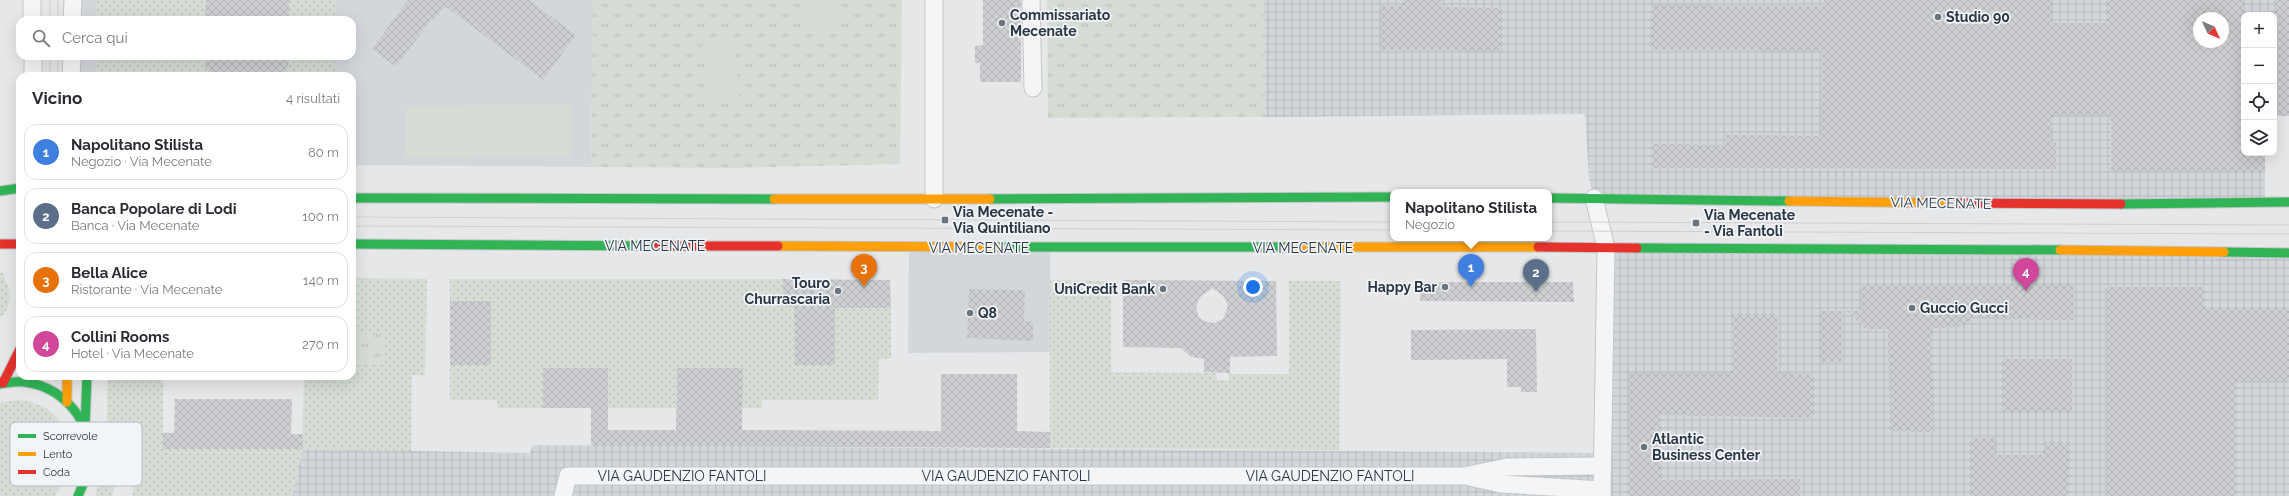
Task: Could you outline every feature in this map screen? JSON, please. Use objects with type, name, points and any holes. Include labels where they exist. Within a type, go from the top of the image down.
[{"type":"main road","points":[[0,191],[16,189]]},
{"type":"main road","points":[[356,198],[934,199],[1390,197]]},
{"type":"main road","name":"VIA MECENATE","points":[[1552,198],[2065,204],[2289,202]]},
{"type":"main road","points":[[0,244],[16,244]]},
{"type":"main road","name":"VIA MECENATE","points":[[356,244],[900,248],[1606,248],[2289,253]]},
{"type":"main road","points":[[1,383],[16,355]]},
{"type":"main road","points":[[67,402],[68,380]]},
{"type":"main road","points":[[85,422],[87,380]]},
{"type":"main road","points":[[1,383],[21,382],[39,385],[56,392],[76,411],[82,422]]},
{"type":"main road","points":[[78,496],[83,486]]},
{"type":"street","points":[[32,0],[32,16]]},
{"type":"street","points":[[72,16],[73,0]]},
{"type":"street","points":[[934,0],[934,199]]},
{"type":"street","points":[[1031,0],[1033,88]]},
{"type":"street","points":[[33,60],[33,72]]},
{"type":"street","points":[[71,72],[72,60]]},
{"type":"street","points":[[1594,198],[1606,248]]},
{"type":"street","name":"VIA GAUDENZIO FANTOLI","points":[[1464,476],[1501,484],[1602,493],[1606,248]]},
{"type":"street","name":"VIA GAUDENZIO FANTOLI","points":[[563,496],[568,476],[1464,476],[1508,467],[1602,466]]},
{"type":"shaded area","points":[[74,0],[593,0],[591,167],[356,165],[356,72],[74,72],[74,60],[356,60],[356,16],[74,16]]},
{"type":"shaded area","points":[[1264,0],[2289,0],[2277,12],[2241,12],[2241,156],[2265,156],[2265,202],[1594,198],[1589,179],[1585,114],[1265,117]]},
{"type":"shaded area","points":[[909,248],[1050,248],[1050,352],[908,353]]},
{"type":"shaded area","points":[[1606,248],[2289,253],[2289,496],[292,496],[303,449],[530,453],[533,445],[1602,453]]},
{"type":"green space","points":[[96,0],[206,0],[205,16],[96,16]]},
{"type":"green space","points":[[289,0],[335,0],[335,16],[289,16]]},
{"type":"green space","points":[[593,0],[902,0],[900,164],[735,168],[591,167]]},
{"type":"green space","points":[[806,0],[838,0],[837,34],[805,34]]},
{"type":"green space","points":[[1047,0],[1264,0],[1265,117],[1048,118]]},
{"type":"green space","points":[[735,43],[739,100],[707,103],[703,45]]},
{"type":"green space","points":[[96,60],[205,60],[205,67],[211,72],[96,72]]},
{"type":"green space","points":[[289,60],[335,60],[335,72],[284,72],[288,68]]},
{"type":"green space","points":[[571,104],[571,157],[405,158],[407,106]]},
{"type":"green space","points":[[2,272],[10,296],[8,307],[0,318],[0,273]]},
{"type":"green space","points":[[356,278],[427,279],[425,375],[412,375],[411,451],[303,449],[292,496],[132,496],[134,486],[142,486],[142,422],[108,422],[107,419],[107,380],[163,380],[163,449],[302,449],[304,380],[356,380]]},
{"type":"green space","points":[[450,279],[783,279],[783,307],[794,307],[795,365],[835,365],[835,308],[891,308],[891,358],[879,359],[878,400],[762,400],[762,408],[742,408],[677,368],[676,408],[608,408],[608,368],[543,368],[543,408],[497,408],[497,400],[450,400],[450,365],[491,365],[491,301],[450,301]]},
{"type":"green space","points":[[1050,280],[1111,281],[1111,372],[1216,373],[1217,380],[1229,380],[1229,374],[1289,374],[1289,281],[1341,281],[1339,450],[1050,448]]},
{"type":"green space","points":[[356,333],[384,334],[384,364],[356,363]]},
{"type":"green space","points":[[16,400],[32,402],[48,410],[61,422],[10,422],[10,486],[62,486],[54,496],[0,496],[0,403]]},
{"type":"green space","points":[[98,486],[114,486],[112,496],[95,496]]},
{"type":"building","points":[[206,0],[289,0],[289,16],[205,16]]},
{"type":"building","points":[[408,0],[529,0],[576,35],[543,80],[445,6],[433,21],[431,20],[396,67],[372,49]]},
{"type":"building","name":"Commissariato Mecenate","points":[[983,0],[1021,0],[1021,82],[980,82],[980,63],[975,63],[975,46],[983,45]]},
{"type":"building","points":[[1403,0],[1441,0],[1441,7],[1502,8],[1502,51],[1381,50],[1381,6],[1402,6]]},
{"type":"building","points":[[1824,0],[2052,0],[2052,23],[2106,23],[2106,0],[2244,0],[2244,12],[2241,12],[2241,156],[2265,156],[2265,173],[2233,173],[2233,171],[2111,171],[2111,115],[2053,115],[2051,143],[2056,143],[2056,169],[1651,168],[1651,144],[1726,145],[1726,135],[1821,136],[1822,51],[1650,50],[1651,5],[1824,6]]},
{"type":"building","points":[[2274,0],[2289,0],[2289,116],[2277,116],[2277,12],[2274,12]]},
{"type":"building","points":[[205,60],[289,60],[288,68],[284,72],[211,72],[205,67]]},
{"type":"building","points":[[783,279],[890,280],[891,308],[835,308],[835,365],[795,365],[794,307],[783,307]]},
{"type":"building","points":[[1123,280],[1276,281],[1277,356],[1230,357],[1230,373],[1204,372],[1204,359],[1191,357],[1181,348],[1123,347]],"holes":[[[1213,288],[1224,297],[1228,306],[1223,319],[1214,323],[1204,321],[1199,317],[1196,307],[1200,297]]]},
{"type":"building","points":[[1420,282],[1573,282],[1574,302],[1420,301]]},
{"type":"building","points":[[1865,283],[2074,284],[2074,320],[1973,319],[1960,327],[1932,328],[1935,432],[1890,431],[1888,329],[1866,329],[1847,311],[1860,311],[1861,288]]},
{"type":"building","points":[[2105,287],[2205,287],[2205,307],[2289,307],[2289,383],[2237,383],[2237,496],[2105,496]]},
{"type":"building","points":[[969,289],[1025,290],[1024,321],[1033,321],[1033,341],[967,338]]},
{"type":"building","points":[[450,301],[491,301],[491,365],[450,365]]},
{"type":"building","points":[[1820,311],[1842,311],[1842,362],[1820,363]]},
{"type":"building","points":[[1732,314],[1778,314],[1777,373],[1814,374],[1814,418],[1661,415],[1662,480],[1800,479],[1800,496],[1627,496],[1629,372],[1731,373]]},
{"type":"building","points":[[1536,329],[1537,392],[1521,392],[1521,387],[1507,387],[1507,359],[1411,360],[1411,330]]},
{"type":"building","points":[[2002,359],[2072,359],[2072,412],[2002,412]]},
{"type":"building","points":[[543,368],[608,368],[608,430],[676,430],[677,368],[743,368],[742,430],[941,431],[941,374],[1017,374],[1017,431],[1050,432],[1050,448],[591,446],[591,408],[543,408]]},
{"type":"building","points":[[175,399],[292,399],[291,434],[303,434],[303,449],[163,449],[163,433],[174,433]]},
{"type":"building","points":[[1970,438],[1995,438],[1995,455],[2043,455],[2043,441],[2070,442],[2069,496],[1970,496]]},
{"type":"tram line","points":[[50,0],[50,16]]},
{"type":"tram line","points":[[58,0],[58,16]]},
{"type":"tram line","points":[[50,60],[50,72]]},
{"type":"tram line","points":[[58,60],[58,72]]},
{"type":"tram line","points":[[356,217],[1390,222]]},
{"type":"tram line","points":[[1552,222],[2289,225]]},
{"type":"tram line","points":[[356,226],[1390,230]]},
{"type":"tram line","points":[[1552,231],[2289,234]]},
{"type":"traffic: fast","points":[[0,191],[16,189]]},
{"type":"traffic: fast","points":[[990,199],[1390,197]]},
{"type":"traffic: fast","points":[[356,198],[774,199]]},
{"type":"traffic: fast","points":[[1552,198],[1789,201]]},
{"type":"traffic: fast","points":[[2121,204],[2289,202]]},
{"type":"traffic: fast","points":[[356,244],[657,246]]},
{"type":"traffic: fast","points":[[996,247],[1288,247]]},
{"type":"traffic: fast","points":[[1637,248],[2060,250]]},
{"type":"traffic: fast","points":[[2224,252],[2289,253]]},
{"type":"traffic: fast","points":[[85,422],[87,380]]},
{"type":"traffic: fast","points":[[0,384],[21,382],[37,385],[49,390],[60,396],[70,405],[82,422]]},
{"type":"traffic: fast","points":[[78,496],[82,486]]},
{"type":"traffic: slow","points":[[774,199],[990,199]]},
{"type":"traffic: slow","points":[[1789,201],[1950,203]]},
{"type":"traffic: slow","points":[[778,246],[996,247]]},
{"type":"traffic: slow","points":[[1288,247],[1538,247]]},
{"type":"traffic: slow","points":[[2060,250],[2224,252]]},
{"type":"traffic: slow","points":[[67,380],[67,402]]},
{"type":"traffic: jam","points":[[1950,203],[2121,204]]},
{"type":"traffic: jam","points":[[0,244],[16,244]]},
{"type":"traffic: jam","points":[[657,246],[778,246]]},
{"type":"traffic: jam","points":[[1538,247],[1637,248]]},
{"type":"traffic: jam","points":[[0,382],[3,383],[16,357]]},
{"type":"place","name":"Studio 90","points":[[1938,17]]},
{"type":"place","name":"Commissariato Mecenate","points":[[1002,23]]},
{"type":"place","name":"Via Mecenate - Via Quintiliano","points":[[945,220]]},
{"type":"place","name":"Via Mecenate - Via Fantoli","points":[[1696,223]]},
{"type":"place","name":"Bella Alice","points":[[864,287]]},
{"type":"place","name":"Happy Bar","points":[[1445,287]]},
{"type":"place","name":"Napolitano Stilista","points":[[1471,287]]},
{"type":"place","name":"UniCredit Bank","points":[[1163,289]]},
{"type":"place","name":"Touro Churrascaria","points":[[838,291]]},
{"type":"place","name":"Collini Rooms","points":[[2026,291]]},
{"type":"place","name":"Banca Popolare di Lodi","points":[[1536,292]]},
{"type":"place","name":"Guccio Gucci","points":[[1912,308]]},
{"type":"place","name":"Q8","points":[[970,313]]},
{"type":"place","name":"Atlantic Business Center","points":[[1644,447]]}]
